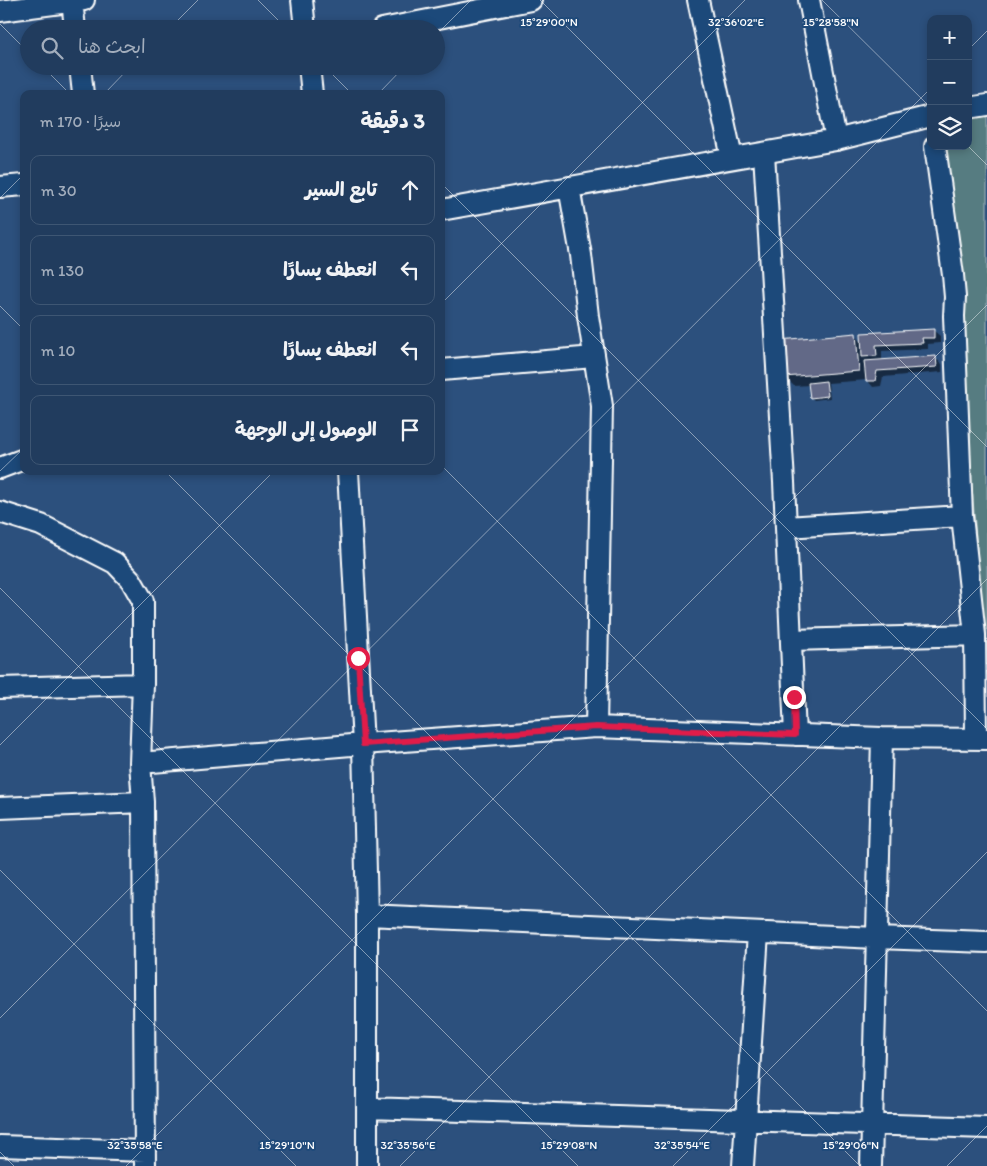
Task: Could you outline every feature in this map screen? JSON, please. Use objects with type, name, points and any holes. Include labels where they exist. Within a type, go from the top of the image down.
[{"type":"street","points":[[302,0],[304,20]]},
{"type":"street","points":[[428,20],[530,0]]},
{"type":"street","points":[[698,0],[732,158]]},
{"type":"street","points":[[809,0],[836,140]]},
{"type":"street","points":[[0,11],[76,1],[75,20]]},
{"type":"street","points":[[81,75],[83,90]]},
{"type":"street","points":[[310,75],[312,90]]},
{"type":"street","points":[[972,107],[987,105]]},
{"type":"street","points":[[445,209],[836,140],[927,117]]},
{"type":"street","points":[[140,763],[596,727],[882,738],[982,738],[975,635],[962,516],[954,316],[955,297],[936,150]]},
{"type":"street","points":[[764,153],[782,443],[795,735]]},
{"type":"street","points":[[0,187],[20,185]]},
{"type":"street","points":[[568,188],[582,255],[588,316],[602,406],[596,727]]},
{"type":"street","points":[[445,370],[594,357]]},
{"type":"street","points":[[0,468],[20,460]]},
{"type":"street","points":[[348,475],[363,744],[367,915],[367,1166]]},
{"type":"street","points":[[0,512],[41,525],[115,563],[132,580],[143,601],[143,684],[140,763],[143,802],[145,1158],[0,1146]]},
{"type":"street","points":[[786,527],[962,516]]},
{"type":"street","points":[[791,640],[975,635]]},
{"type":"street","points":[[0,688],[143,684]]},
{"type":"street","points":[[871,1166],[882,738]]},
{"type":"street","points":[[0,808],[143,802]]},
{"type":"street","points":[[367,915],[987,942]]},
{"type":"street","points":[[743,1166],[758,933]]},
{"type":"street","points":[[367,1108],[987,1128]]},
{"type":"green space","points":[[987,113],[987,675],[945,150],[972,150],[972,116]]},
{"type":"building","points":[[934,329],[934,338],[922,338],[923,343],[876,345],[877,356],[862,357],[861,333]]},
{"type":"building","points":[[856,333],[859,371],[784,377],[780,340]]},
{"type":"building","points":[[936,356],[937,367],[877,371],[875,381],[866,381],[864,361]]},
{"type":"building","points":[[826,381],[828,396],[810,398],[808,383]]},
{"type":"route","points":[[358,658],[363,744],[596,727],[795,735],[794,697]]}]
